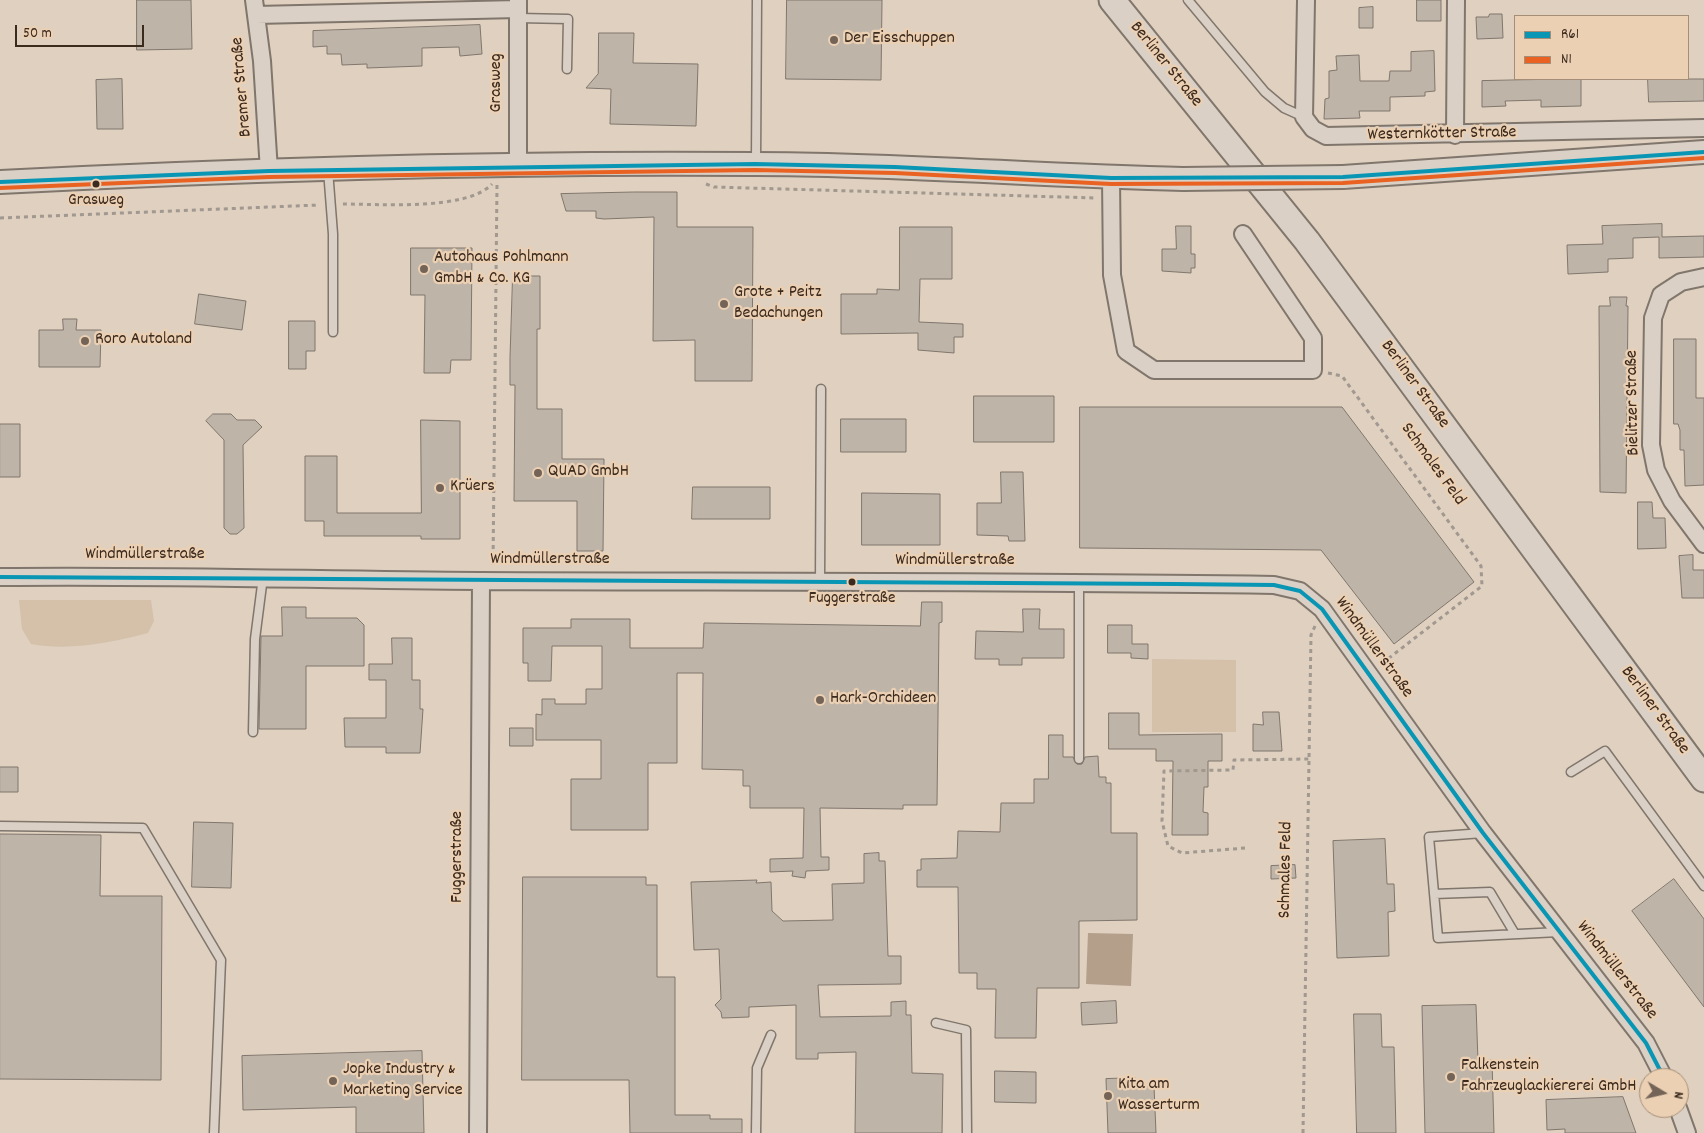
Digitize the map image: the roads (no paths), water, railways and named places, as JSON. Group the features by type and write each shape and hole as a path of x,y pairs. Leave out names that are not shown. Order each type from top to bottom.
{"main road":[{"name":"Berliner Straße","path":"1112,0 1307,241 1704,779"}],"street":[{"path":"1304,117 1306,0"},
{"path":"1455,135 1456,0"},
{"path":"255,7 518,9"},
{"name":"Bremer Straße","path":"255,7 262,61 269,172"},
{"name":"Grasweg","path":"518,9 518,166"},
{"name":"Westernkötter Straße","path":"1304,117 1313,129 1326,136 1455,135 1704,128"},
{"name":"Westernkötter Straße","path":"0,182 328,170 756,164 895,167 1110,188 1183,179 1343,178 1704,152"},
{"path":"1110,188 1112,275 1126,351 1154,370 1313,370 1313,338 1243,234"},
{"name":"Bielitzer Straße","path":"1704,277 1681,282 1661,295 1653,318 1651,445 1656,470 1672,501 1704,544"},
{"name":"Windmüllerstraße","path":"0,577 263,577 487,581 1079,582 1274,585 1300,591 1322,609 1483,833 1646,1043 1659,1068"},
{"name":"Fuggerstraße","path":"478,1133 487,581"},
{"path":"1682,1118 1687,1133"}],"lane":[{"path":"756,164 757,0"},
{"path":"1188,0 1265,92 1284,108 1304,117"},
{"path":"518,9 568,19 567,69"},
{"path":"328,170 331,205 333,332"},
{"path":"820,582 821,389"},
{"path":"253,732 255,639 263,577"},
{"path":"1079,582 1079,759"},
{"path":"1571,772 1605,751 1704,886"},
{"path":"0,826 143,828 221,960 214,1133"},
{"path":"1483,833 1429,837 1438,938 1560,932"},
{"path":"1434,894 1490,892 1515,934"},
{"path":"936,1023 966,1030 967,1133"},
{"path":"756,1133 757,1068 770,1035"}],"place":[{"name":"Der Eisschuppen","path":"834,40"},
{"name":"Grasweg","path":"96,184"},
{"name":"Autohaus Pohlmann GmbH & Co. KG","path":"424,269"},
{"name":"Grote + Peitz Bedachungen","path":"724,304"},
{"name":"Roro Autoland","path":"85,341"},
{"name":"QUAD GmbH","path":"538,473"},
{"name":"Krüers","path":"440,488"},
{"name":"Fuggerstraße","path":"852,582"},
{"name":"Hark-Orchideen","path":"820,700"},
{"name":"Falkenstein Fahrzeuglackiererei GmbH","path":"1451,1077"},
{"name":"Jopke Industry & Marketing Service","path":"333,1081"},
{"name":"Kita am Wasserturm","path":"1108,1096"}]}
